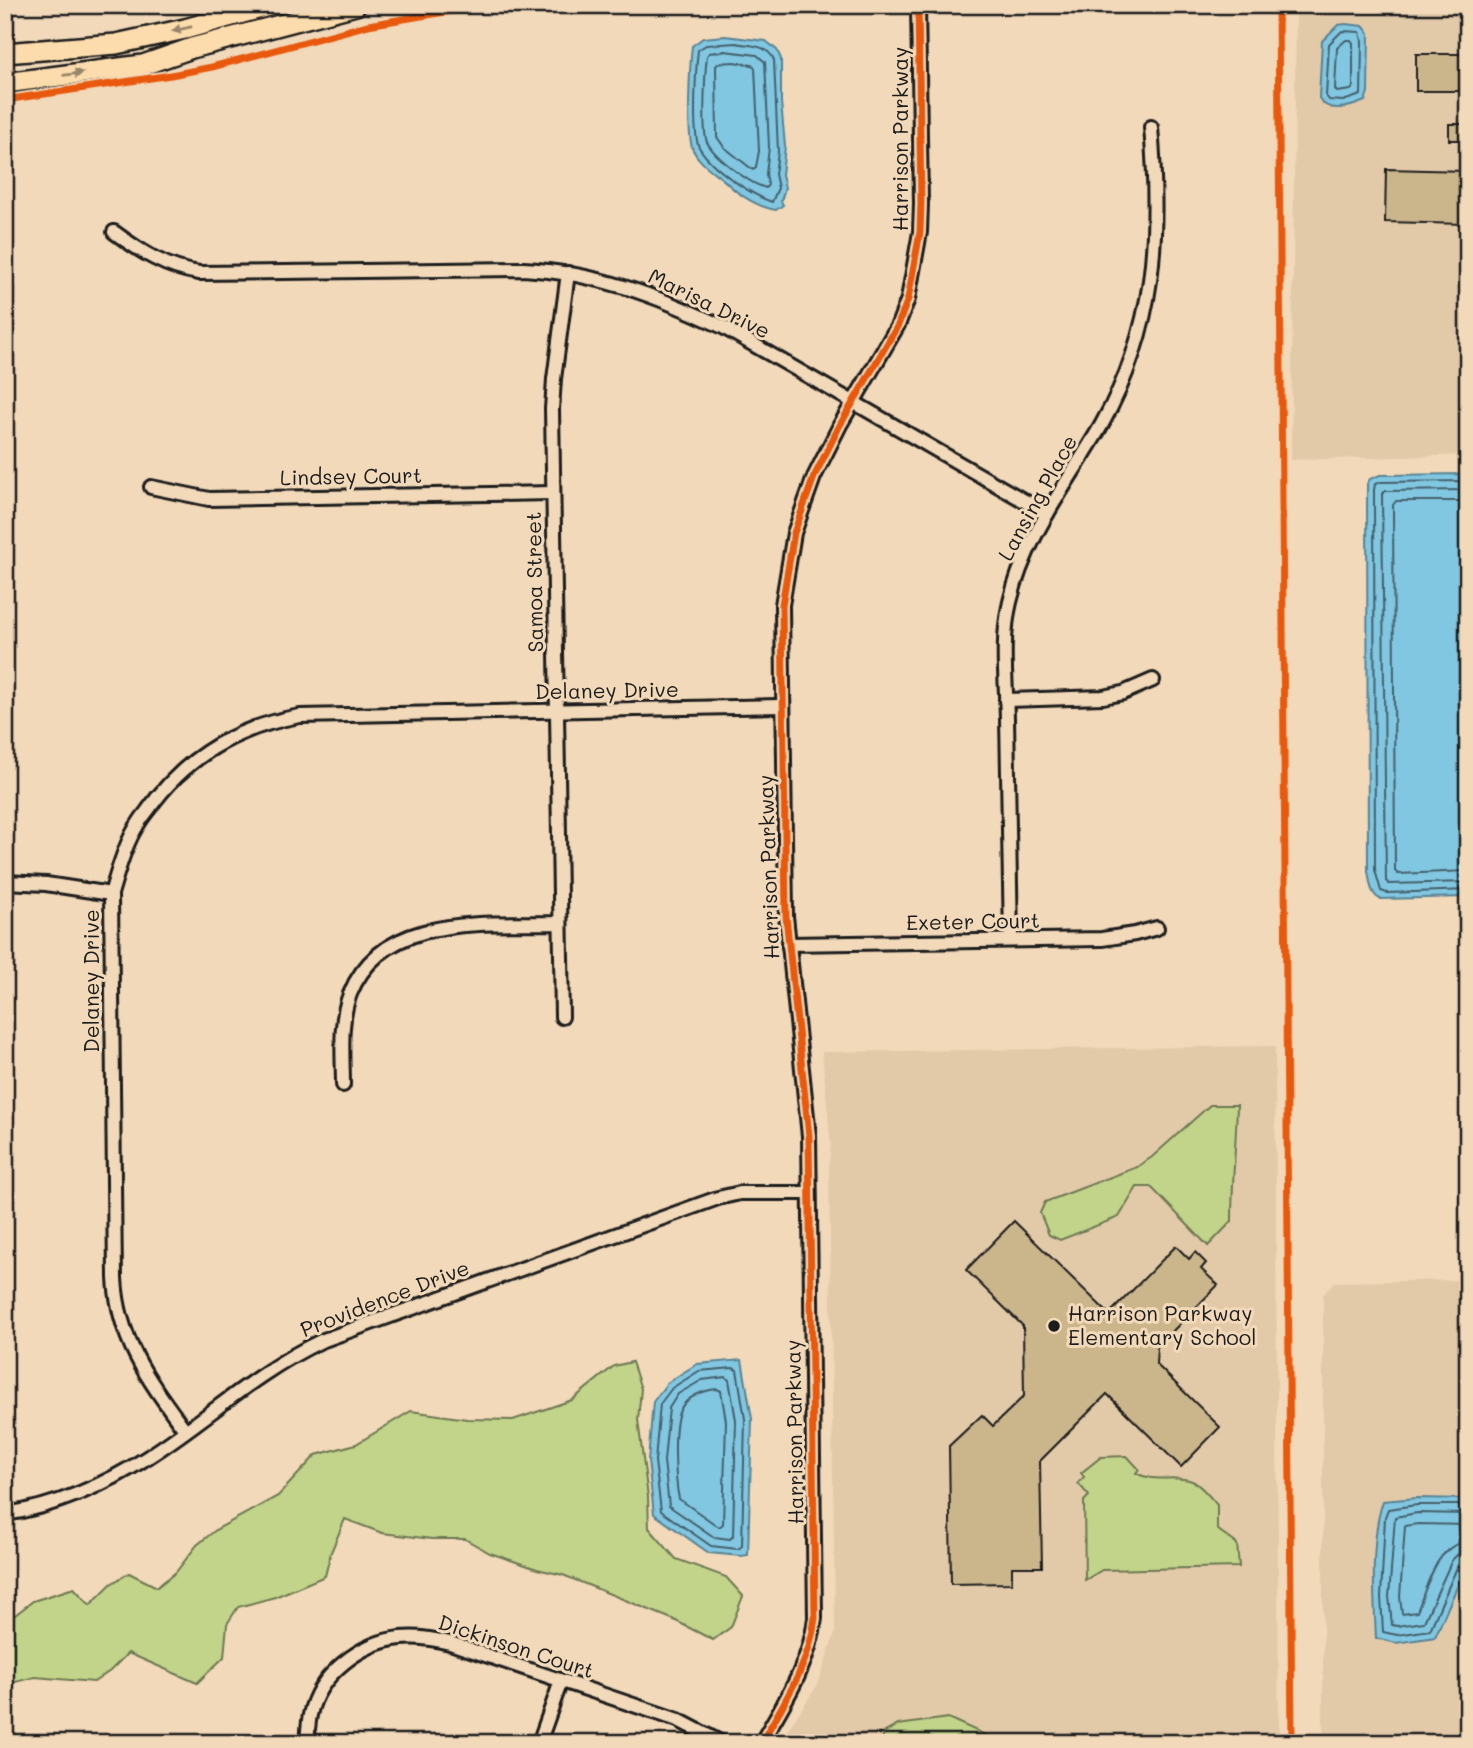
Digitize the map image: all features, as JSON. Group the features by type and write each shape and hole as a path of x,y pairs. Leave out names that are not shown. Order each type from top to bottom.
{"main road":[{"path":"5,53 116,44 185,29 272,5"},
{"path":"5,83 143,65 192,48 356,5"}],"street":[{"name":"Harrison Parkway","path":"761,1743 804,1664 815,1618 809,1136 788,944 782,605 794,533 821,460 898,325 908,299 915,264 921,203 918,5"},
{"name":"Lansing Place","path":"1011,940 1006,700 1009,604 1026,555 1047,514 1112,405 1129,366 1153,271 1156,218 1151,127"},
{"name":"Marisa Drive","path":"114,233 170,267 199,273 503,269 568,273 622,285 673,303 723,327 1047,514"},
{"name":"Samoa Street","path":"562,1017 552,493 554,379 568,273"},
{"name":"Lindsey Court","path":"151,487 209,499 552,493"},
{"path":"1006,700 1103,697 1123,693 1153,680"},
{"name":"Delaney Drive","path":"185,1430 135,1356 123,1328 116,1295 111,894 128,842 162,791 204,752 242,732 281,719 319,714 782,706"},
{"path":"5,882 46,884 111,894"},
{"path":"343,1085 344,1022 350,995 360,975 385,950 411,934 438,928 561,923"},
{"name":"Exeter Court","path":"788,944 1117,938 1157,928"},
{"name":"Providence Drive","path":"5,1514 48,1503 100,1484 148,1457 283,1360 340,1334 718,1198 740,1193 809,1192"},
{"name":"Dickinson Court","path":"307,1743 310,1714 315,1699 333,1674 362,1651 398,1638 431,1638 450,1643 678,1720 722,1743"},
{"path":"539,1743 561,1681"}],"shaded area":[{"path":"1296,5 1468,5 1468,455 1291,460"},
{"name":"Harrison Parkway Elementary School","path":"1275,1046 1279,1743 779,1743 818,1684 835,1633 829,1162 831,1146 822,1052"},
{"path":"1468,1280 1468,1743 1323,1743 1323,1295 1334,1282"}],"green space":[{"path":"1210,1105 1237,1105 1232,1221 1208,1246 1151,1187 1137,1187 1119,1217 1060,1240 1049,1235 1040,1213 1045,1202 1137,1167"},
{"path":"632,1362 641,1389 638,1420 648,1497 649,1528 676,1559 726,1577 743,1596 731,1627 713,1640 672,1619 563,1575 490,1553 465,1539 432,1539 382,1533 345,1519 331,1552 325,1576 275,1597 238,1607 227,1624 224,1657 197,1683 128,1653 94,1682 35,1677 7,1684 5,1695 5,1616 15,1615 33,1601 74,1588 90,1605 111,1584 129,1573 157,1587 176,1572 197,1545 217,1529 278,1496 316,1455 356,1444 411,1411 467,1419 513,1420 572,1400 614,1366"},
{"path":"1127,1456 1139,1469 1136,1473 1143,1476 1185,1479 1202,1488 1217,1505 1217,1529 1237,1544 1239,1567 1102,1570 1085,1580 1084,1501 1089,1496 1078,1483 1084,1477 1081,1473 1101,1457"},
{"path":"948,1718 990,1737 997,1743 883,1743 883,1733 898,1725"}],"water":[{"path":"1338,25 1363,26 1369,33 1368,92 1365,101 1334,108 1319,98 1322,41"},
{"path":"725,36 766,41 777,50 781,59 785,146 782,175 785,188 781,201 783,205 776,210 757,204 738,192 704,164 693,150 689,115 692,46 703,38"},
{"path":"1468,474 1468,897 1380,899 1372,891 1368,871 1367,484 1370,479 1380,475"},
{"path":"742,1360 752,1419 748,1555 741,1556 709,1553 654,1514 648,1461 653,1402 667,1383 697,1364"},
{"path":"1417,1498 1468,1499 1468,1562 1435,1637 1396,1643 1376,1638 1376,1532 1383,1501"}],"building":[{"path":"1416,54 1468,54 1468,91 1416,91"},
{"path":"1449,124 1468,124 1468,140 1449,140"},
{"path":"1386,169 1466,171 1465,224 1385,222"},
{"path":"1014,1221 1109,1314 1176,1246 1189,1259 1195,1252 1206,1263 1201,1269 1218,1285 1157,1347 1156,1364 1220,1427 1181,1467 1107,1394 1040,1461 1042,1567 1012,1567 1012,1583 951,1584 949,1446 982,1415 993,1426 1024,1396 1023,1326 966,1270"}],"cycle path":[{"path":"5,100 212,67 368,25 487,5"},
{"path":"761,1743 802,1667 815,1618 809,1136 786,916 782,605 794,533 814,477 840,425 898,325 908,299 920,232 921,203 918,5"},
{"path":"1278,5 1292,1743"}],"place":[{"name":"Harrison Parkway Elementary School","path":"1054,1326"}]}
